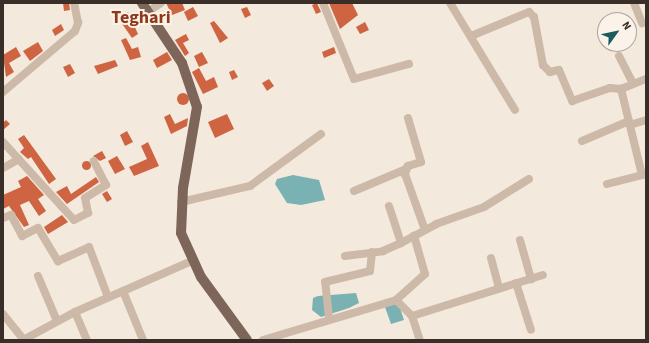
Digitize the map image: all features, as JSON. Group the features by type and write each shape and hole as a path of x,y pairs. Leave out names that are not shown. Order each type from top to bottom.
{"main road":[{"path":"142,3 149,11 182,63 197,107 181,202 181,233 192,261 247,340"}],"street":[{"path":"3,92 75,31 78,23 74,3"},
{"path":"149,11 161,3"},
{"path":"323,3 354,78 409,64"},
{"path":"450,3 516,110"},
{"path":"634,3 642,23"},
{"path":"471,36 529,12 534,18 543,65 550,72 559,70 572,101 610,88 621,89 646,79"},
{"path":"619,56 634,84"},
{"path":"607,184 644,174 621,89"},
{"path":"354,190 422,162 408,118"},
{"path":"582,141 630,123 646,120"},
{"path":"181,202 250,186 321,134"},
{"path":"3,142 74,220 88,213 85,198 106,185 94,161"},
{"path":"3,168 19,159"},
{"path":"406,169 425,230"},
{"path":"345,256 372,252 401,243 425,230 484,207 529,179"},
{"path":"389,206 401,243"},
{"path":"3,218 10,214 22,236 38,228 58,262 89,247 108,298"},
{"path":"263,340 329,318 396,300 424,274 414,236"},
{"path":"520,240 531,279"},
{"path":"329,318 325,282 370,271 372,252"},
{"path":"490,258 499,288"},
{"path":"3,314 23,340 75,312 192,261"},
{"path":"412,316 543,275"},
{"path":"38,276 57,321"},
{"path":"516,283 531,330"},
{"path":"123,291 143,340"},
{"path":"396,300 412,316 420,340"},
{"path":"75,312 87,340"}],"water":[{"path":"293,175 319,180 325,200 301,205 287,203 275,184 277,179"},
{"path":"356,293 359,303 349,308 321,317 312,310 313,298 318,296"},
{"path":"393,303 399,305 404,320 391,324 385,307"}],"building":[{"path":"63,3 69,3 70,10 64,11"},
{"path":"166,3 182,3 185,10 172,15"},
{"path":"317,3 321,12 316,14 312,5"},
{"path":"329,3 352,3 358,15 340,29"},
{"path":"193,7 198,16 188,21 184,12"},
{"path":"247,7 251,15 245,18 241,9"},
{"path":"128,12 138,34 132,38 118,18"},
{"path":"214,21 228,38 220,43 210,23"},
{"path":"365,22 369,30 360,34 356,27"},
{"path":"61,24 64,30 55,36 52,30"},
{"path":"186,34 189,40 183,43 189,53 185,56 175,40"},
{"path":"126,38 132,49 138,47 141,57 130,60 121,40"},
{"path":"38,42 43,51 30,61 23,51"},
{"path":"16,47 21,56 9,63 14,72 6,77 3,55"},
{"path":"334,47 336,53 324,58 322,52"},
{"path":"167,52 172,60 157,68 153,60"},
{"path":"202,52 208,63 199,67 194,56"},
{"path":"115,60 118,66 98,74 94,66"},
{"path":"70,64 75,73 68,77 63,67"},
{"path":"199,68 206,81 214,77 218,87 203,94 192,72"},
{"path":"234,70 238,77 232,80 229,72"},
{"path":"269,79 274,86 267,91 262,83"},
{"path":"185,93 188,94 188,104 181,105 178,104 177,97 178,94"},
{"path":"170,114 175,124 188,118 187,126 171,134 164,117"},
{"path":"227,114 234,129 215,138 208,122"},
{"path":"6,120 10,124 3,130 3,123"},
{"path":"127,131 133,142 125,146 120,135"},
{"path":"24,135 56,179 49,184 31,157 28,159 20,152 24,148 18,139"},
{"path":"148,142 159,166 134,176 129,167 147,159 141,146"},
{"path":"102,151 106,158 100,161 93,156"},
{"path":"117,156 125,169 115,174 108,161"},
{"path":"84,161 88,161 90,165 88,169 84,169 82,167 82,163"},
{"path":"27,176 44,195 38,199 46,211 39,216 29,201 20,205 29,225 24,227 9,206 3,209 3,195 21,187 18,181"},
{"path":"96,177 99,182 67,204 56,192 67,186 71,194"},
{"path":"107,191 112,199 107,202 102,194"},
{"path":"62,215 68,222 48,234 44,227"}],"district":[{"name":"Teghari","path":"141,18"}]}
